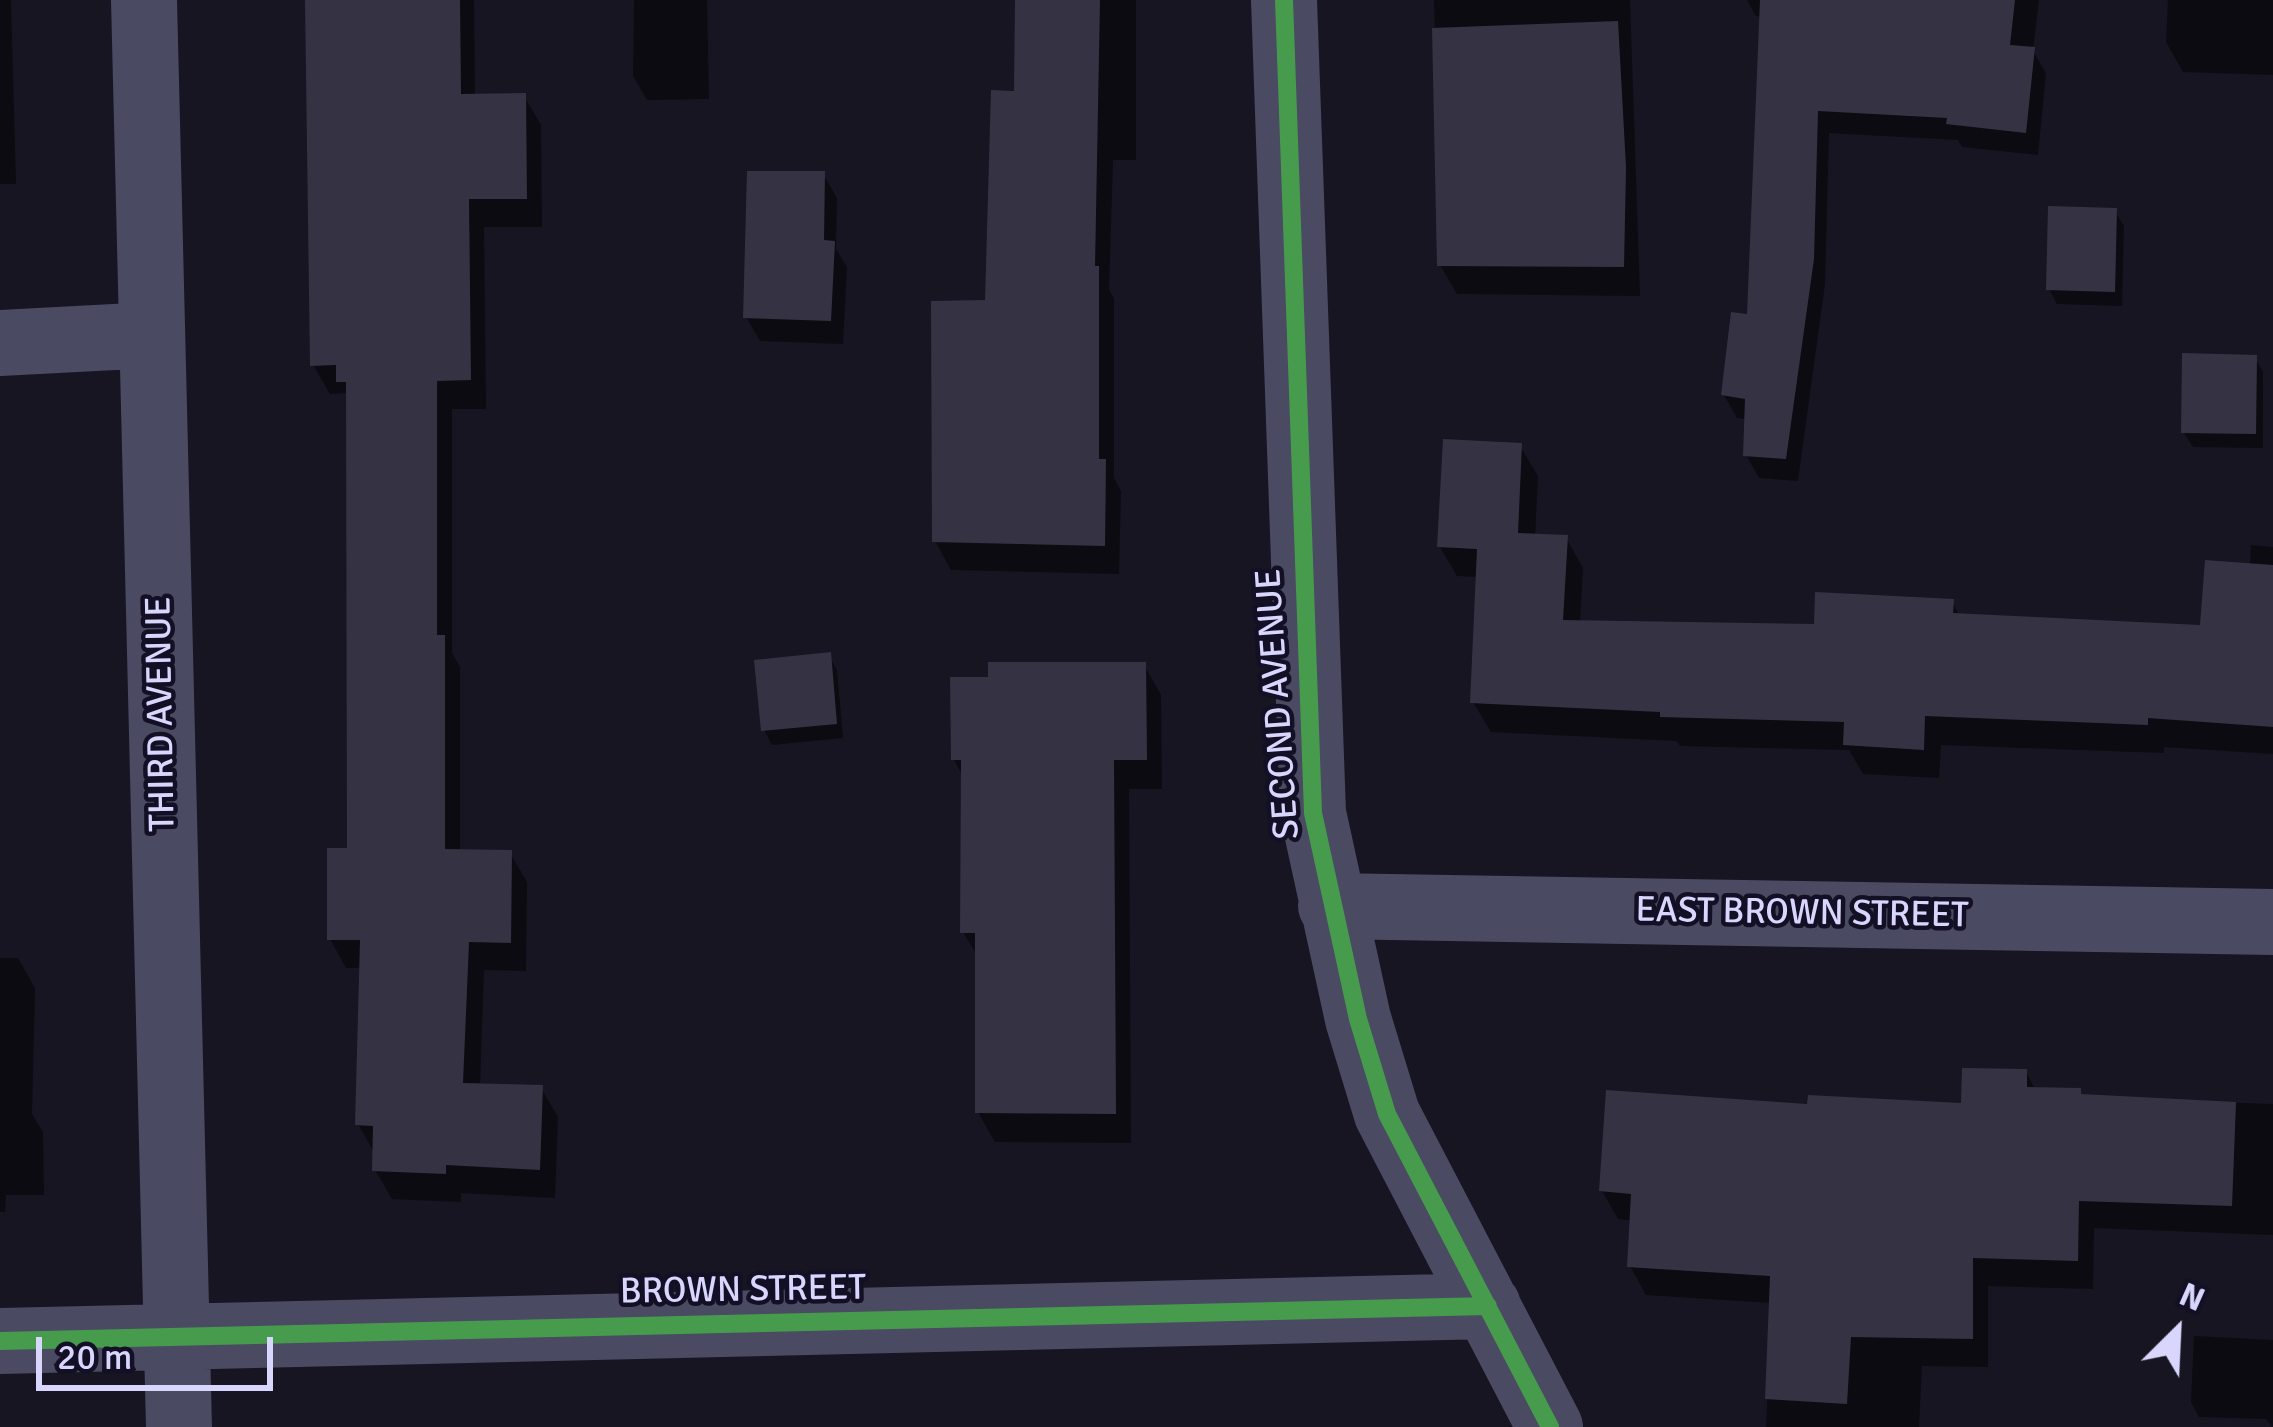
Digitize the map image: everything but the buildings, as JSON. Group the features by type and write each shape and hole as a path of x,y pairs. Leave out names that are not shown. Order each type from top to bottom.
{"street":[{"name":"THIRD AVENUE","path":"145,0 179,1427"},
{"name":"SECOND AVENUE","path":"1284,0 1313,813 1358,1019 1387,1114 1550,1427"},
{"path":"0,343 152,335"},
{"name":"EAST BROWN STREET","path":"1331,906 2273,922"},
{"name":"BROWN STREET","path":"0,1341 1488,1306"}],"cycle path":[{"path":"1284,0 1313,813 1358,1019 1387,1114 1550,1427"},
{"path":"0,1341 1488,1306"}]}
